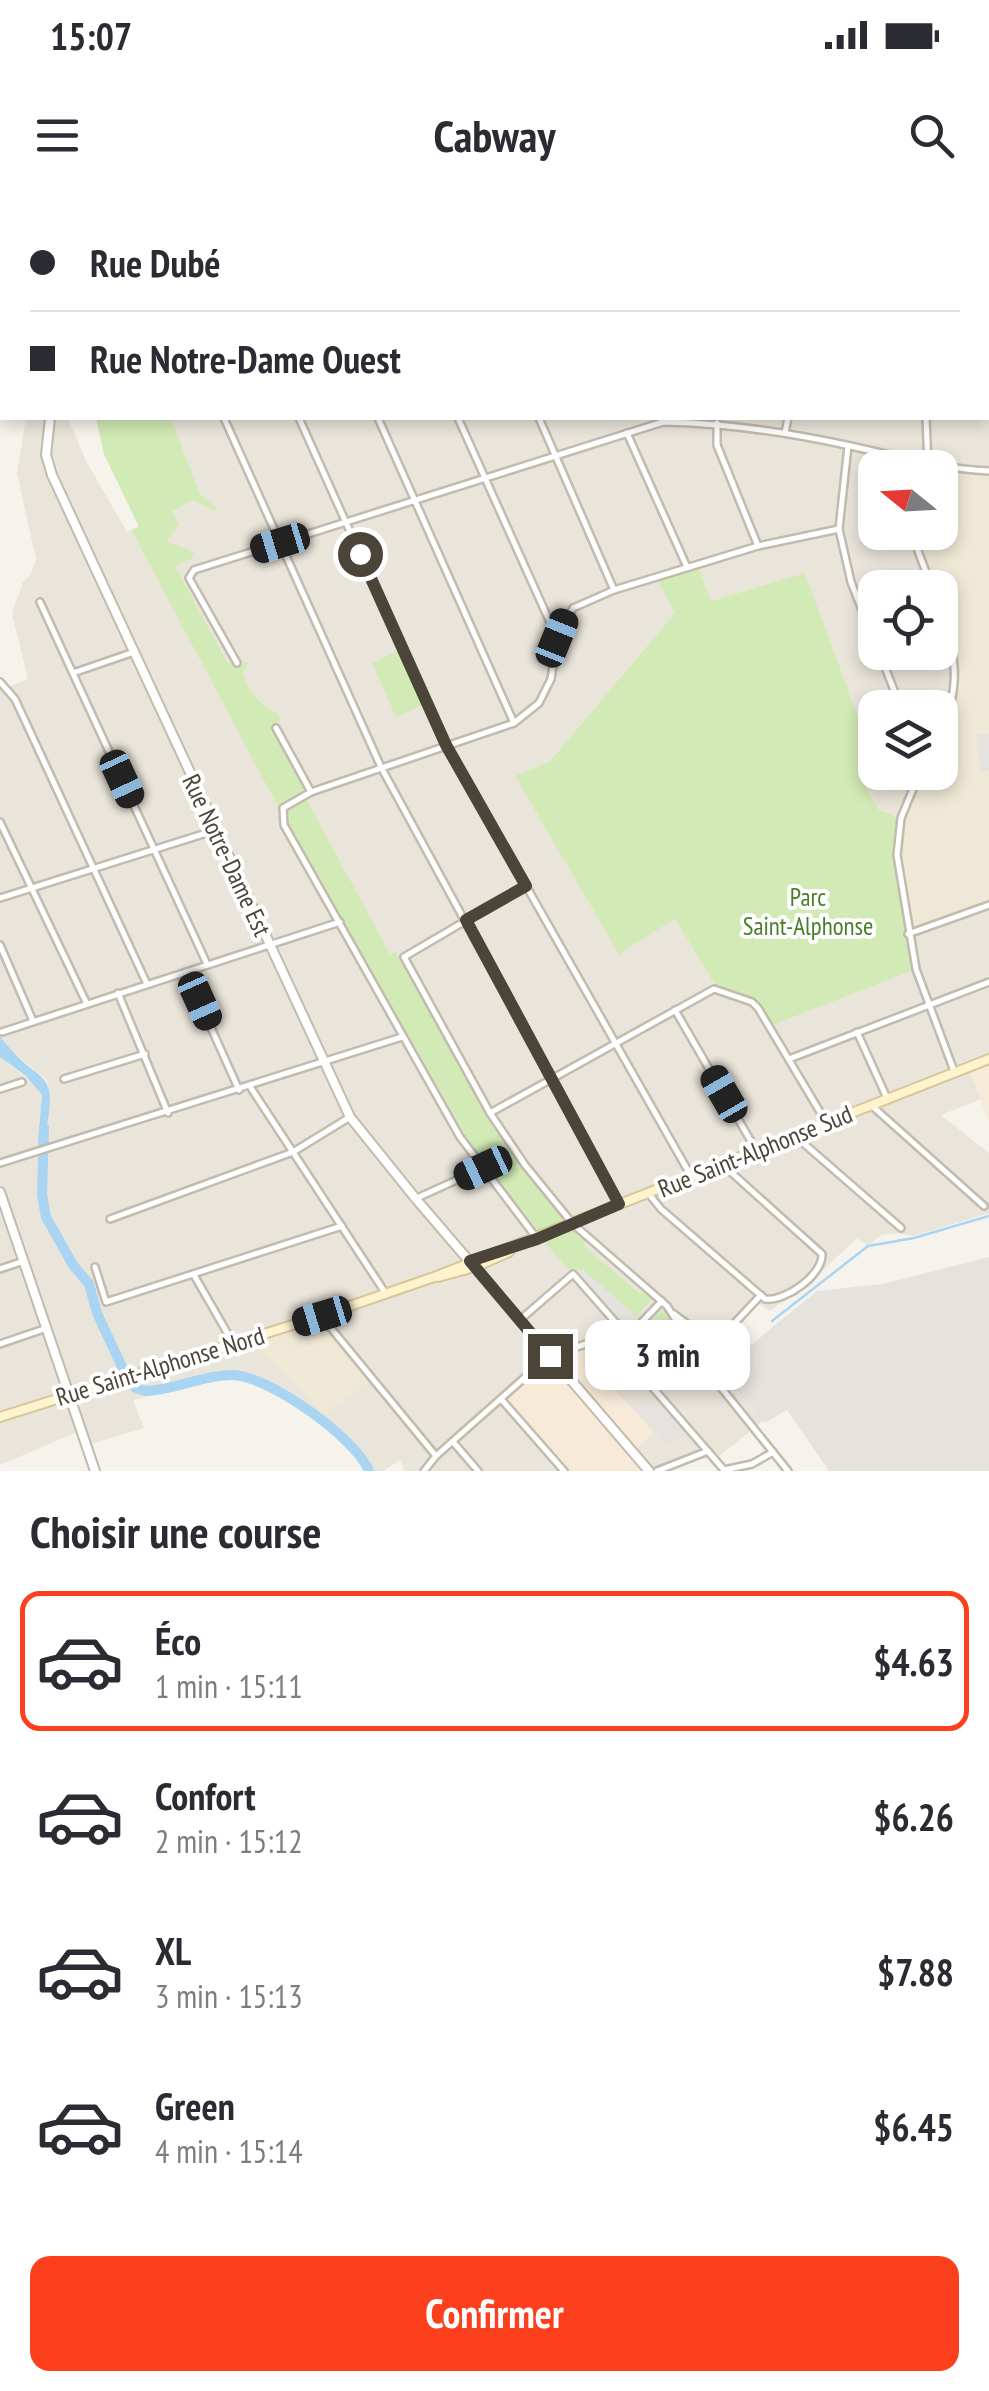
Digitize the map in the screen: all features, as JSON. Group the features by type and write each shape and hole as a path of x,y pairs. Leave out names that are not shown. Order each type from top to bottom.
{"main road":[{"name":"Rue Saint-Alphonse Sud","path":"472,1264 989,1059"},
{"name":"Rue Saint-Alphonse Nord","path":"0,1417 322,1316 472,1264"}],"street":[{"name":"Rue Notre-Dame Est","path":"50,420 48,466 350,1117 649,1471"},
{"path":"225,420 382,767 619,1204"},
{"path":"300,420 446,745 692,1176"},
{"path":"379,420 514,723"},
{"path":"459,420 557,638"},
{"path":"540,420 614,590"},
{"path":"785,433 788,420"},
{"path":"926,420 927,450"},
{"path":"236,663 190,575 194,570 663,422 717,423 864,450"},
{"path":"717,423 717,446 758,546"},
{"path":"627,432 687,568"},
{"path":"848,446 838,529 858,602"},
{"path":"958,468 989,471"},
{"path":"537,1239 483,1168 402,1038 282,818 286,805 310,792 514,723 539,703 551,679 557,638 573,608 614,590 758,546 838,529"},
{"path":"40,602 207,964"},
{"path":"72,673 134,652"},
{"path":"0,682 16,699 147,984"},
{"path":"276,728 310,792"},
{"path":"912,790 897,835 908,934 928,1004 954,1071"},
{"path":"0,822 88,1004"},
{"path":"0,898 216,830"},
{"path":"526,886 404,957 490,1113 524,1165 574,1224 662,1301 700,1360 788,1471"},
{"path":"908,934 989,906"},
{"path":"2,1032 340,922"},
{"path":"0,945 33,1021"},
{"path":"186,972 239,1090"},
{"path":"789,1059 989,982"},
{"path":"490,1113 714,989 752,1002 758,1008 826,1122"},
{"path":"118,993 168,1113"},
{"path":"675,1010 756,1150"},
{"path":"857,1032 886,1098"},
{"path":"0,1162 402,1038"},
{"path":"64,1079 145,1054"},
{"path":"0,1089 22,1082"},
{"path":"250,1087 386,1294"},
{"path":"870,1104 984,1206"},
{"path":"110,1219 293,1152 350,1117"},
{"path":"794,1135 901,1228"},
{"path":"649,1194 661,1209 761,1295 777,1299 809,1278 824,1260 822,1254 723,1164"},
{"path":"416,1199 483,1168"},
{"path":"0,1192 95,1471"},
{"path":"95,1267 106,1302 342,1226"},
{"path":"0,1269 24,1261"},
{"path":"520,1320 573,1274 624,1332"},
{"path":"194,1275 233,1344"},
{"path":"700,1360 761,1295"},
{"path":"424,1470 550,1356 624,1332 640,1324 662,1301"},
{"path":"671,1312 715,1345"},
{"path":"322,1316 436,1456"},
{"path":"0,1344 47,1328"},
{"path":"609,1336 724,1470 752,1464 773,1452"},
{"path":"501,1399 564,1471"},
{"path":"454,1442 478,1471"},
{"path":"656,1471 708,1451"}],"shaded area":[{"path":"26,420 69,420 86,461 127,532 200,494 172,420 989,420 989,478 958,474 958,450 858,450 858,550 923,550 929,570 858,570 858,670 958,670 958,657 961,671 958,697 958,690 858,690 858,770 805,574 711,601 659,581 676,612 549,762 619,953 675,919 718,990 908,934 989,905 989,1055 967,1064 981,1099 941,1115 989,1153 989,1213 914,1236 881,1235 868,1246 857,1238 817,1276 770,1311 758,1303 710,1359 762,1422 718,1457 707,1456 667,1471 405,1471 400,1460 383,1471 369,1471 358,1451 341,1433 268,1386 230,1375 133,1400 144,1428 88,1445 82,1430 0,1465 0,1057 39,1088 42,1095 38,1140 48,1081 0,1036 0,690 28,679 12,613 36,559 17,474"},
{"path":"958,474 989,478 989,905 908,934 897,855 901,818 916,790 958,790 958,570 929,570 923,550 958,550"},
{"path":"989,733 989,771 980,771 977,735"},
{"path":"868,790 916,790 901,818 879,810"},
{"path":"989,1061 989,1120 988,1120 969,1068"},
{"path":"989,1257 989,1471 829,1471 787,1410 762,1422 720,1370 817,1291 882,1284"},
{"path":"582,1269 636,1316 606,1330 593,1316 602,1307 576,1277"},
{"path":"321,1316 373,1380 325,1415 249,1339"},
{"path":"606,1340 611,1386 654,1432 635,1450 652,1471 566,1471 504,1399 554,1356"},
{"path":"660,1398 691,1435 667,1444 635,1409"}],"green space":[{"path":"96,420 172,420 200,494 218,509 193,500 172,511 179,525 166,541 194,552 191,559 175,566 227,662 249,662 243,673 249,687 261,703 279,714 280,720 272,728 390,954 395,952 519,1165 566,1221 539,1232 469,1141 285,820 132,531 139,527 104,454"},
{"name":"Parc Saint-Alphonse","path":"699,569 711,601 805,573 858,717 858,790 868,790 879,810 901,818 897,855 916,969 770,1026 752,1002 718,990 675,919 619,954 515,776 549,762 675,613 658,581"},
{"path":"402,649 427,703 396,717 372,663"},
{"path":"574,1229 586,1240 584,1246 640,1294 644,1291 652,1299 636,1316 582,1269 571,1272 544,1242"},
{"path":"662,1310 668,1311 712,1382 704,1389 644,1326"}],"water":[{"path":"0,1036 48,1087 49,1116 44,1142 38,1141 42,1095 26,1076 0,1057"}],"waterway":[{"path":"44,1128 42,1195 46,1217 73,1265 89,1284 97,1313 128,1380 146,1391 220,1376 247,1377 309,1410 347,1442 369,1471"},
{"path":"772,1321 868,1246 914,1238 989,1216"}],"route":[{"path":"360,554 446,745 526,886 466,920 619,1204 537,1239 470,1261 550,1356"}]}
